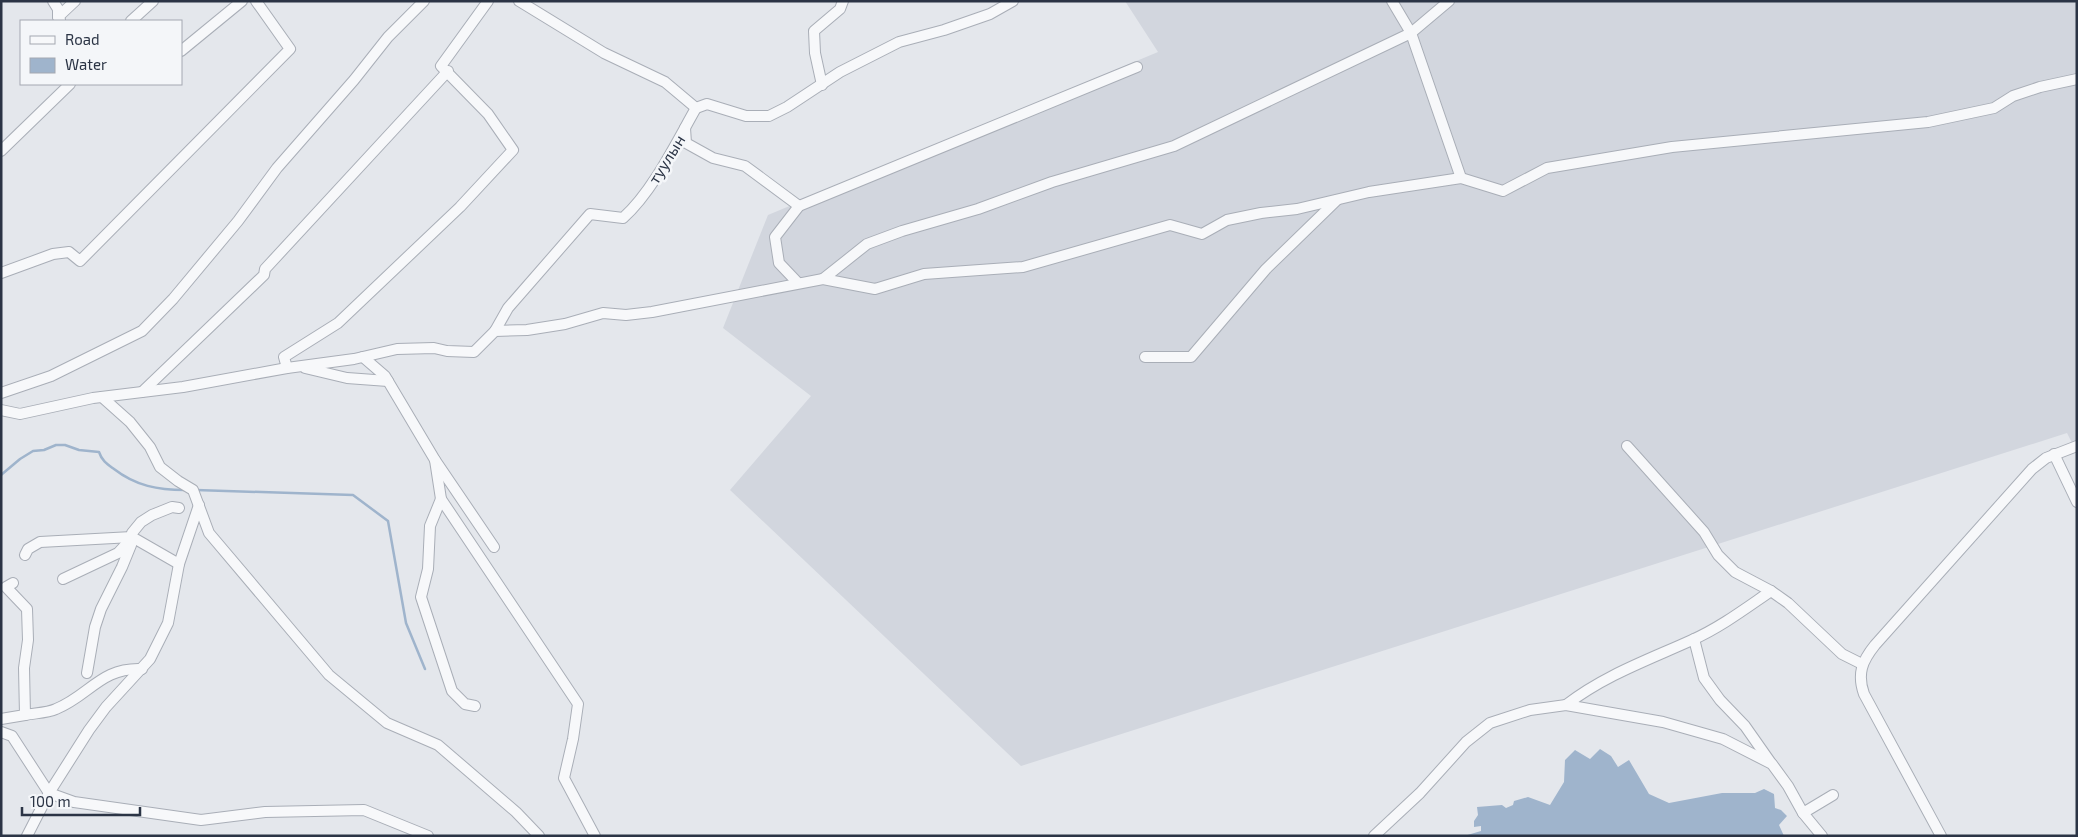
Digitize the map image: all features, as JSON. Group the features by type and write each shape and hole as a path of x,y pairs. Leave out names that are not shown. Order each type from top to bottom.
{"street":[{"path":"52,1 58,9 59,19"},
{"path":"59,19 75,1"},
{"path":"132,20 152,1"},
{"path":"182,50 242,1"},
{"path":"1,273 53,254 69,252 80,261 290,50 256,1"},
{"path":"1,392 51,376 142,331 173,299 240,220 277,168 354,80 388,37 424,1"},
{"path":"388,381 347,378 292,367 284,357 338,323 460,207 513,150 488,114 448,71 441,66 488,1"},
{"path":"519,1 604,53 665,82 696,108 707,104 746,116 769,116 787,107 840,72 899,42 981,18 1013,1"},
{"path":"822,84 815,53 814,31 840,9 843,1"},
{"path":"1392,1 1411,33 1461,178"},
{"path":"823,279 867,244 902,231 978,209 1052,182 1174,146 1411,33 1449,1"},
{"path":"798,283 779,263 775,237 799,206 1137,68"},
{"path":"142,392 264,275 265,269 448,71"},
{"path":"1,410 20,414 102,397 192,385 292,367 363,357 406,348 434,348 447,351 474,352 495,331 527,330 565,324 603,313 626,315 652,312 823,279 875,289 924,274 1023,267 1170,225 1202,234 1228,220 1261,213 1297,209 1369,192 1461,178 1503,191 1547,168 1672,147 1928,122 1994,108 2014,96 2040,87 2077,79"},
{"path":"1,151 69,85"},
{"name":"туулын","path":"495,331 508,308 590,214 623,218 634,208 672,152 696,108"},
{"path":"685,128 686,143 713,158 745,166 799,206"},
{"path":"1145,357 1191,357 1266,269 1337,200"},
{"path":"363,357 385,376 435,460 494,547"},
{"path":"102,397 130,422 150,447 160,467 193,490 209,533 329,675 387,723 438,746 516,812 538,836"},
{"path":"1627,446 1704,532 1718,555 1735,572 1772,591 1788,603 1842,654 1862,664"},
{"path":"1941,836 1864,694 1860,678 1862,664 1875,644 2026,475 2041,461 2077,446"},
{"path":"2054,454 2077,502"},
{"path":"435,460 441,499 578,704 573,739 564,778 595,836"},
{"path":"441,499 430,526 428,569 421,597 452,691 466,704 475,706"},
{"path":"27,836 49,793 89,730 106,707 150,659 168,623 179,564 199,505"},
{"path":"86,673 95,627 101,609 131,545 132,533 141,522 172,507 179,508"},
{"path":"25,555 28,548 40,542 132,537 179,564"},
{"path":"63,579 118,553 132,537"},
{"path":"13,583 6,587 27,609 28,640 24,668 25,715"},
{"path":"1566,705 1601,681 1694,639 1725,622 1772,591"},
{"path":"1694,639 1704,678 1720,700 1745,726 1788,786 1803,813 1822,836"},
{"path":"1,719 56,709 81,695 106,676 122,670 142,669"},
{"path":"1374,836 1420,793 1466,742 1490,723 1530,710 1566,705 1663,722 1724,739 1772,764"},
{"path":"1,732 12,736 49,793 82,804 201,820 265,812 364,810 428,836"},
{"path":"1803,813 1833,795"}],"shaded area":[{"path":"1125,1 2077,1 2077,453 2067,433 1021,766 730,490 811,396 723,328 768,215 1158,52"}],"water":[{"path":"1600,749 1611,756 1618,767 1629,760 1649,794 1669,803 1722,793 1755,793 1764,789 1774,794 1775,808 1781,810 1787,816 1779,825 1784,836 1464,836 1481,831 1481,826 1474,827 1474,821 1478,815 1477,807 1502,805 1506,808 1513,805 1514,801 1528,797 1550,805 1564,782 1565,760 1575,750 1590,759"}],"waterway":[{"path":"1,475 33,451 44,450 56,445 65,445 79,450 99,452 109,466 139,483 156,488 185,490"},
{"path":"196,490 353,495 388,521 406,623 425,669"}]}
